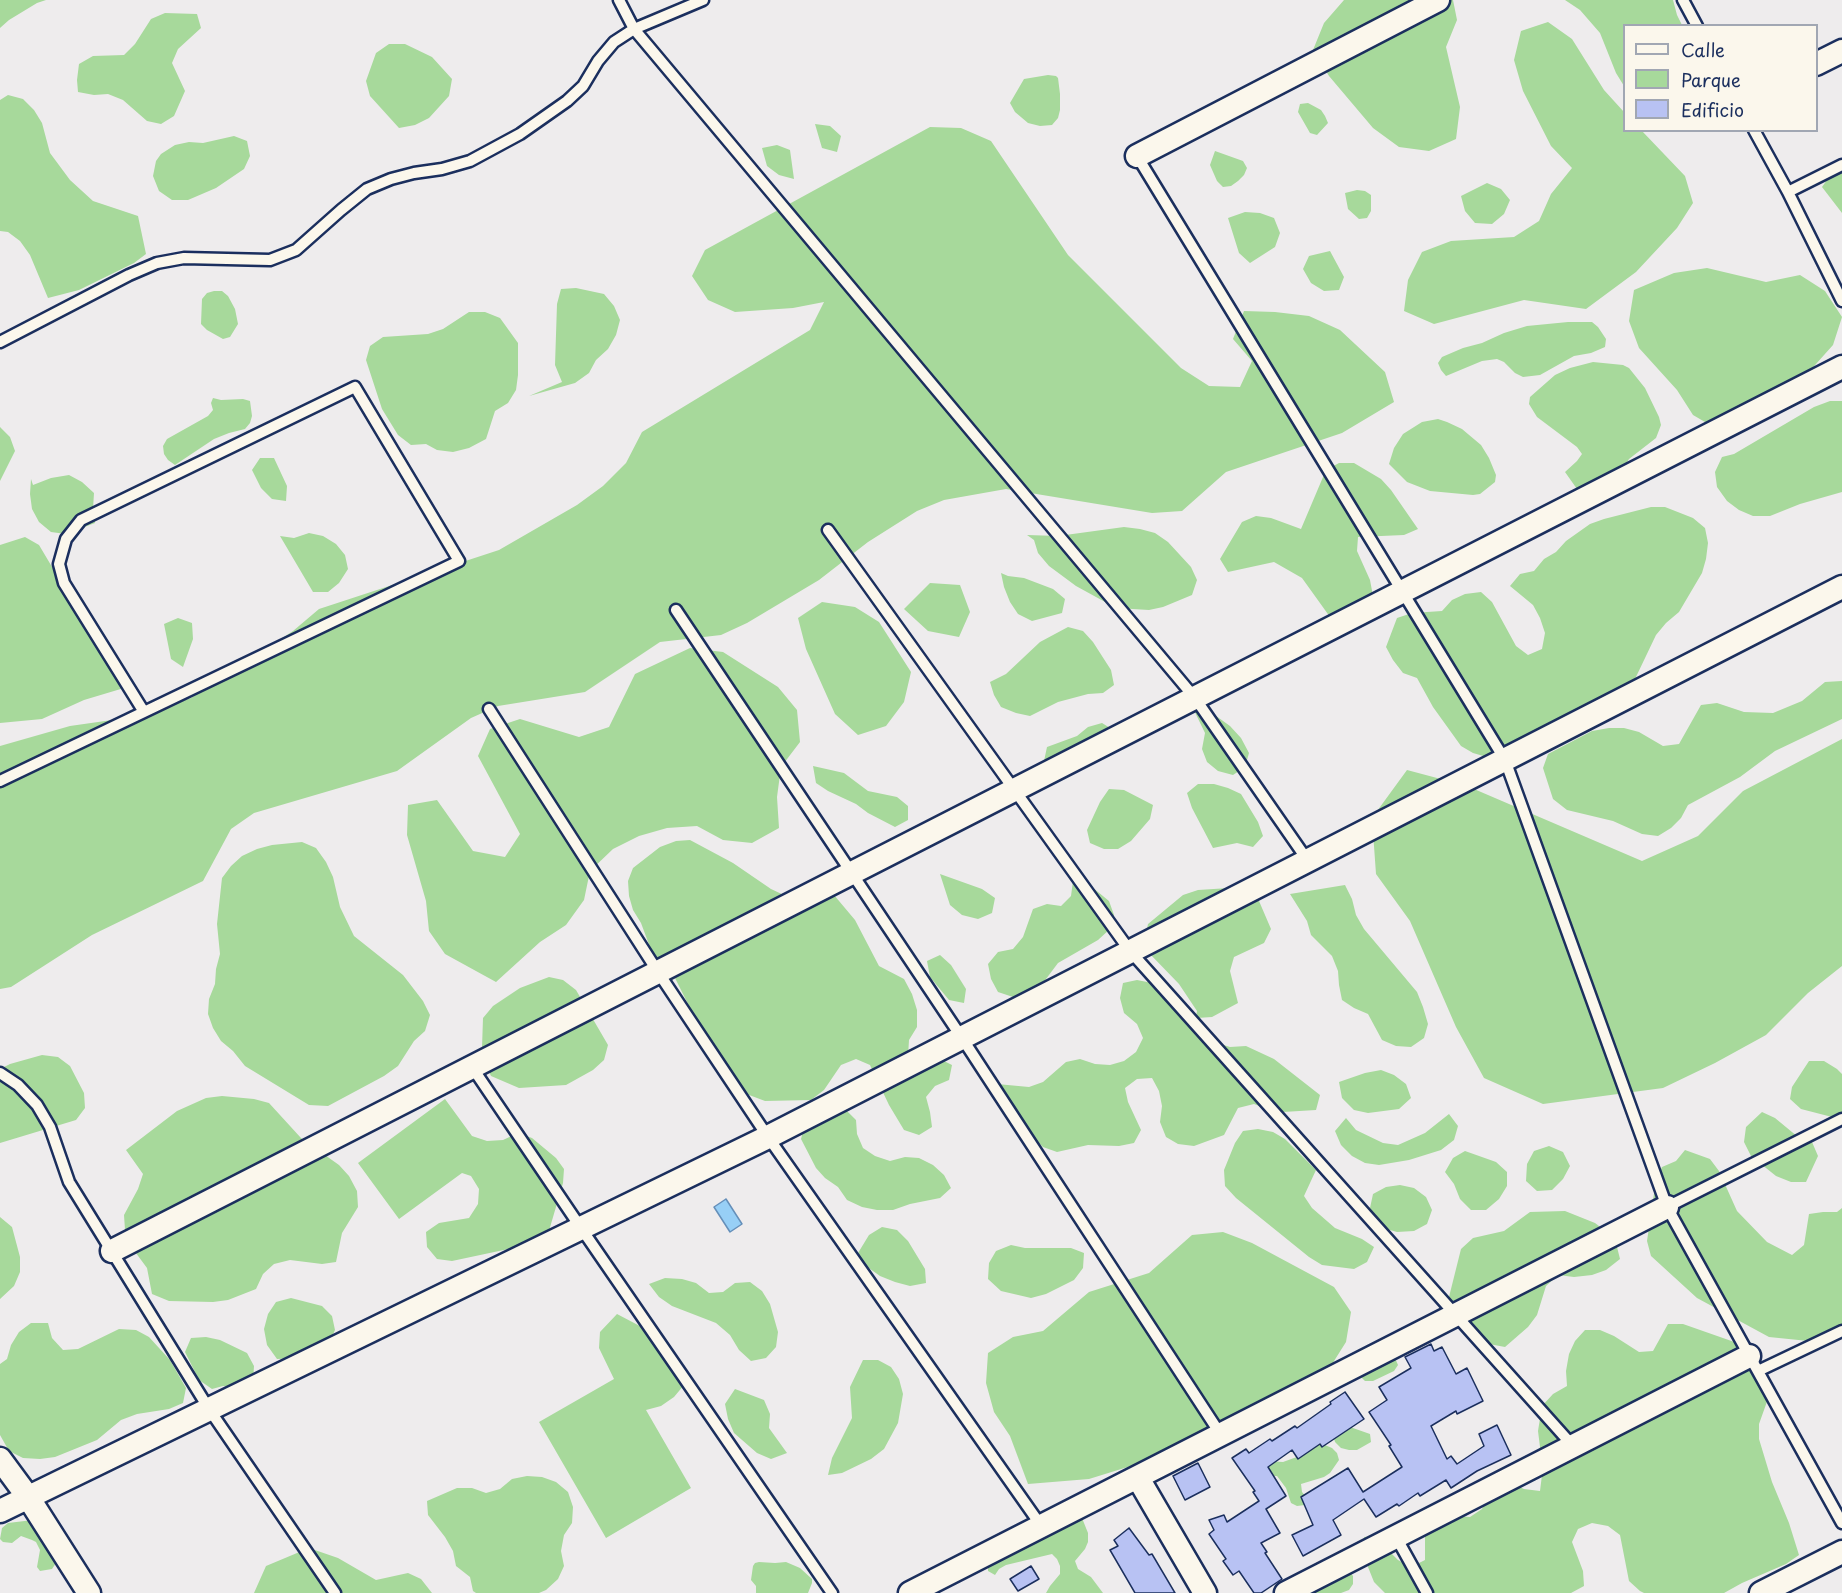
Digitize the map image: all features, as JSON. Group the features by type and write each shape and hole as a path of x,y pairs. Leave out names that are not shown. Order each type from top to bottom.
{"street":[{"path":"1137,156 1438,0"},
{"path":"1818,63 1842,51"},
{"path":"112,1251 1842,368"},
{"path":"0,1511 768,1137 1842,587"},
{"path":"910,1593 1667,1207"},
{"path":"1286,1593 1573,1446 1754,1364"},
{"path":"0,1459 28,1497 89,1593"},
{"path":"1138,1478 1205,1593"},
{"path":"1761,1593 1842,1552"}],"lane":[{"path":"619,0 634,29 1195,698 1308,861"},
{"path":"0,342 129,275 158,263 184,258 270,260 296,250 367,189 391,179 471,161 520,134 567,101 583,86 598,61 614,42 634,29 703,0"},
{"path":"1683,0 1696,24"},
{"path":"1755,132 1788,192 1842,301"},
{"path":"1137,156 1504,760 1667,1207 1842,1523"},
{"path":"1788,192 1842,165"},
{"path":"0,781 144,712 459,561 355,387 81,520 66,539 59,564 64,583 144,712"},
{"path":"828,530 1130,951 1573,1446"},
{"path":"676,610 962,1038 1221,1435"},
{"path":"489,709 658,972 768,1137 1042,1527"},
{"path":"472,1067 580,1228 832,1593"},
{"path":"0,1073 18,1085 37,1105 50,1127 69,1182 209,1409 335,1593"},
{"path":"1667,1207 1842,1119"},
{"path":"1754,1364 1842,1331"},
{"path":"1396,1537 1427,1593"}],"green space":[{"path":"0,0 46,0 9,20 0,28"},
{"path":"1344,0 1453,0 1457,20 1446,47 1460,107 1456,139 1429,151 1399,147 1373,128 1329,76 1313,50 1324,23"},
{"path":"1565,0 1673,0 1682,24 1623,24 1623,84 1600,33 1580,10"},
{"path":"165,13 197,14 201,28 178,49 172,63 185,91 174,116 161,124 147,121 123,100 108,94 94,95 78,92 79,64 93,56 124,55 135,44 151,19"},
{"path":"1548,22 1572,39 1604,90 1623,111 1623,132 1643,132 1685,176 1693,203 1677,228 1636,272 1586,309 1524,300 1434,324 1404,311 1408,280 1422,252 1451,241 1514,237 1539,221 1551,194 1572,168 1551,146 1523,91 1514,60 1521,31"},
{"path":"389,44 405,44 432,57 452,79 449,96 429,118 415,125 399,128 370,96 366,81 376,53"},
{"path":"1048,75 1058,78 1060,110 1058,118 1052,125 1040,126 1028,123 1015,112 1010,103 1024,79"},
{"path":"8,95 23,99 34,110 42,123 50,153 70,180 93,201 138,216 146,254 134,263 79,290 48,298 30,255 20,241 8,232 0,231 0,100"},
{"path":"1308,103 1321,110 1328,123 1317,135 1310,133 1298,112 1300,104"},
{"path":"815,124 830,126 841,136 837,152 822,148"},
{"path":"930,127 961,128 991,141 1068,255 1181,368 1209,386 1240,387 1252,361 1233,339 1244,311 1275,312 1309,316 1340,330 1385,372 1394,402 1342,433 1226,472 1182,511 1152,513 1006,489 944,500 917,511 868,542 819,580 747,623 721,635 660,642 585,692 498,706 471,718 397,771 254,813 231,829 203,881 92,935 11,987 0,989 0,746 70,726 133,717 191,698 293,631 319,609 499,550 577,505 603,486 626,463 642,432 810,330 824,302 793,308 735,312 708,300 692,276 705,250"},
{"path":"234,136 247,141 250,156 244,169 216,188 188,200 172,200 159,191 153,176 156,161 161,154 175,145 189,142 203,143"},
{"path":"777,145 790,150 794,179 779,175 767,166 762,148"},
{"path":"1215,151 1243,161 1247,168 1244,175 1231,186 1223,187 1217,181 1210,165"},
{"path":"1842,161 1842,213 1822,187"},
{"path":"1487,183 1501,189 1510,200 1504,214 1492,224 1475,223 1465,211 1461,196"},
{"path":"1357,190 1371,195 1371,211 1367,218 1359,219 1348,209 1345,193"},
{"path":"1245,212 1260,213 1274,218 1280,233 1275,247 1250,263 1239,253 1228,218"},
{"path":"1330,251 1344,277 1339,290 1324,291 1311,283 1303,269 1309,256"},
{"path":"1707,268 1766,282 1800,275 1825,291 1842,317 1833,345 1773,412 1717,429 1693,415 1677,390 1639,348 1629,321 1634,290 1674,273"},
{"path":"576,288 604,294 614,306 620,320 616,335 608,349 596,360 589,373 575,383 529,396 562,382 555,365 557,304 561,289"},
{"path":"222,291 228,296 235,309 238,324 230,337 223,339 201,324 202,299 207,293"},
{"path":"469,312 485,312 500,318 518,343 516,390 508,403 495,411 486,439 469,448 453,452 437,450 426,444 411,445 398,435 382,409 366,360 370,346 383,337 428,334 443,329"},
{"path":"1592,322 1606,339 1605,347 1591,353 1574,356 1540,375 1523,377 1497,359 1482,361 1446,376 1438,363 1442,357 1504,333 1527,326"},
{"path":"1593,362 1623,365 1629,368 1645,388 1661,425 1656,438 1629,459 1624,467 1583,493 1577,489 1565,472 1582,454 1577,447 1537,417 1529,404 1530,397 1555,375"},
{"path":"213,398 250,401 252,416 250,423 245,429 214,439 175,465 164,454 163,446 167,439 208,416 213,410 211,403"},
{"path":"1830,401 1842,401 1842,492 1800,504 1770,516 1753,516 1727,501 1717,487 1715,472 1722,457 1734,454 1814,407"},
{"path":"1438,419 1462,429 1481,445 1489,458 1496,475 1495,482 1480,494 1430,491 1407,482 1389,464 1394,448 1403,434 1422,422"},
{"path":"0,427 10,437 15,451 0,481"},
{"path":"260,458 274,458 287,486 286,501 272,499 261,488 252,470"},
{"path":"1339,463 1354,463 1381,479 1418,529 1404,535 1358,537 1357,551 1370,580 1373,596 1330,617 1302,578 1274,562 1228,572 1220,559 1242,522 1256,516 1271,518 1301,529 1326,470"},
{"path":"69,475 82,482 94,493 95,523 66,534 51,532 39,522 32,509 31,479 33,485 51,478"},
{"path":"1651,507 1665,507 1693,518 1705,528 1708,543 1706,559 1702,573 1679,612 1656,635 1635,679 1626,692 1504,762 1473,753 1461,746 1433,707 1417,678 1403,673 1386,647 1397,618 1412,613 1442,611 1452,600 1465,594 1481,592 1492,602 1516,646 1528,655 1542,649 1545,633 1540,618 1533,605 1510,586 1520,574 1534,571 1544,559 1590,524"},
{"path":"1124,527 1155,533 1168,542 1191,567 1197,580 1192,595 1149,610 1116,608 1076,586 1049,566 1038,553 1034,540 1027,535 1058,536"},
{"path":"309,533 323,536 336,544 345,555 348,569 339,583 328,592 313,592 280,536 294,538"},
{"path":"25,537 39,545 124,688 84,700 42,719 0,723 0,545"},
{"path":"1001,573 1024,578 1053,589 1065,599 1062,613 1032,621 1018,614 1010,602"},
{"path":"930,583 960,585 970,612 959,637 928,631 904,609"},
{"path":"822,602 855,607 879,622 911,672 904,702 886,726 858,735 835,714 806,649 798,618"},
{"path":"178,618 192,623 193,639 183,667 171,659 164,624"},
{"path":"1068,627 1083,631 1093,642 1111,670 1114,685 1103,693 1088,694 1058,702 1030,716 1001,707 990,682 1006,674 1040,642"},
{"path":"690,648 723,652 778,687 797,710 800,742 781,767 777,797 779,828 752,843 723,840 697,826 667,828 639,836 613,849 590,871 584,900 566,925 540,942 496,982 445,954 429,931 426,901 407,835 408,805 437,800 473,851 505,857 520,834 478,756 490,729 520,719 579,737 609,727 635,674"},
{"path":"1842,681 1842,719 1775,751 1740,777 1688,805 1681,818 1658,836 1642,834 1613,821 1567,810 1553,799 1543,768 1548,754 1592,731 1624,728 1639,732 1663,746 1679,744 1701,705 1717,703 1744,712 1773,713 1802,701 1825,682"},
{"path":"1190,702 1205,708 1230,726 1241,738 1249,753 1245,767 1233,775 1218,771 1207,762 1202,749 1205,733"},
{"path":"1102,723 1115,731 1058,767 1044,761 1047,747 1077,736 1088,727"},
{"path":"1842,739 1842,966 1808,993 1766,1035 1663,1088 1543,1104 1484,1078 1456,1027 1410,921 1376,874 1372,818 1407,770 1467,786 1642,861 1698,836 1743,791"},
{"path":"813,766 844,773 868,791 897,797 908,806 908,820 895,827 856,804 828,791 816,783"},
{"path":"1198,784 1214,784 1241,794 1258,822 1263,836 1253,847 1237,843 1213,848 1192,808 1187,793"},
{"path":"1109,789 1124,790 1153,805 1150,819 1131,841 1118,849 1104,849 1090,843 1087,830"},
{"path":"690,840 786,896 818,893 834,895 855,920 879,966 904,979 912,994 917,1010 917,1027 909,1040 908,1056 938,1058 952,1065 949,1080 935,1086 926,1097 932,1127 919,1135 904,1130 870,1065 856,1059 841,1065 824,1090 811,1100 765,1101 736,1090 711,1050 675,978 657,966 629,896 628,881 633,868 660,847 676,841"},
{"path":"302,842 316,848 326,862 333,877 340,907 354,936 403,975 423,1001 430,1015 425,1031 414,1041 398,1066 328,1106 309,1105 245,1066 221,1041 208,1014 209,999 215,984 220,954 217,924 222,878 242,856 257,849"},
{"path":"940,874 982,889 995,898 992,913 978,919 962,915 950,905"},
{"path":"1073,881 1087,883 1109,901 1114,915 1110,929 1098,940 1058,963 1040,987 1028,995 1013,997 998,992 991,979 988,964 998,952 1013,949 1023,937 1033,909 1047,904 1061,906 1071,896"},
{"path":"1345,885 1364,929 1417,992 1428,1024 1424,1038 1411,1047 1396,1046 1382,1040 1368,1014 1342,1000 1338,971 1332,956 1311,935 1307,921 1290,894"},
{"path":"1229,888 1246,893 1259,901 1271,929 1264,943 1234,957 1230,971 1238,1003 1212,1017 1197,1018 1214,1042 1230,1047 1246,1046 1274,1059 1320,1095 1316,1110 1283,1112 1254,1104 1238,1108 1224,1135 1194,1146 1178,1144 1166,1137 1160,1122 1162,1106 1159,1091 1152,1078 1137,1079 1125,1088 1128,1102 1141,1130 1134,1143 1119,1146 1088,1145 1057,1152 1043,1147 998,1104 997,1084 1029,1087 1043,1082 1066,1062 1080,1059 1095,1064 1110,1065 1124,1061 1136,1052 1143,1038 1137,1024 1124,1013 1120,998 1123,983 1137,980 1167,986 1196,1017 1197,1011 1179,984 1149,953 1145,938 1148,924 1183,895 1198,890"},
{"path":"940,955 951,965 966,989 964,1003 949,1000 930,977 927,961"},
{"path":"549,977 563,980 576,990 608,1045 604,1060 593,1070 566,1085 519,1088 491,1076 482,1048 483,1018 493,1006 520,988"},
{"path":"42,1055 58,1057 70,1066 84,1093 85,1108 76,1120 0,1143 0,1069"},
{"path":"1809,1061 1824,1061 1842,1074 1842,1117 1832,1117 1801,1109 1790,1099 1792,1087"},
{"path":"1381,1070 1394,1075 1406,1084 1411,1098 1399,1109 1368,1113 1354,1110 1342,1098 1339,1082"},
{"path":"222,1096 269,1103 301,1138 339,1165 349,1176 357,1191 358,1207 342,1233 336,1262 322,1264 290,1260 274,1264 263,1274 256,1289 228,1300 169,1301 152,1294 147,1268 130,1245 125,1230 124,1215 143,1174 126,1150 177,1111 206,1098"},
{"path":"445,1099 472,1136 487,1141 503,1140 518,1133 532,1138 556,1158 564,1169 563,1183 546,1241 452,1261 437,1259 427,1247 426,1232 439,1223 469,1218 478,1204 479,1189 471,1176 462,1173 399,1219 358,1163"},
{"path":"845,1109 856,1120 857,1134 863,1148 875,1156 890,1161 905,1157 919,1158 933,1165 944,1175 951,1188 940,1198 893,1210 862,1207 847,1200 838,1187 816,1168 801,1139 805,1124"},
{"path":"1762,1112 1775,1118 1798,1137 1812,1142 1818,1156 1806,1182 1791,1182 1776,1176 1751,1156 1744,1142 1746,1127"},
{"path":"1449,1114 1458,1126 1454,1140 1441,1150 1409,1160 1379,1165 1365,1163 1352,1156 1341,1145 1335,1131 1346,1118 1356,1130 1383,1143 1398,1145 1425,1133"},
{"path":"1258,1129 1273,1132 1285,1139 1316,1170 1304,1196 1312,1208 1335,1228 1362,1239 1374,1247 1367,1262 1354,1269 1322,1265 1236,1198 1225,1186 1224,1170 1235,1143 1243,1131"},
{"path":"1549,1146 1563,1152 1570,1166 1563,1179 1552,1190 1537,1191 1526,1181 1527,1164 1534,1151"},
{"path":"1685,1150 1710,1159 1719,1171 1737,1211 1767,1242 1792,1255 1804,1245 1809,1214 1837,1212 1842,1208 1842,1338 1835,1341 1818,1342 1769,1337 1697,1298 1651,1256 1647,1241 1656,1180 1662,1167 1676,1161"},
{"path":"1465,1151 1496,1162 1507,1172 1507,1186 1499,1199 1486,1210 1471,1210 1460,1199 1454,1184 1445,1172 1453,1158"},
{"path":"1400,1185 1414,1188 1426,1197 1432,1210 1427,1224 1414,1231 1397,1232 1383,1228 1370,1208 1373,1194 1386,1187"},
{"path":"1565,1211 1595,1223 1607,1232 1616,1243 1620,1259 1606,1270 1592,1275 1574,1277 1558,1275 1546,1286 1537,1315 1528,1327 1505,1347 1489,1344 1465,1326 1448,1301 1461,1249 1473,1238 1504,1231 1530,1212"},
{"path":"0,1217 12,1227 20,1257 20,1272 14,1286 0,1299"},
{"path":"882,1227 897,1230 908,1241 925,1269 926,1283 910,1286 895,1282 880,1276 866,1266 858,1253 869,1235"},
{"path":"1223,1232 1252,1243 1334,1287 1351,1312 1346,1342 1329,1369 1278,1401 1233,1441 1206,1455 1147,1461 1089,1479 1028,1484 1010,1436 994,1412 986,1383 988,1353 1013,1337 1043,1331 1089,1292 1149,1273 1192,1235"},
{"path":"1011,1245 1025,1248 1071,1248 1084,1253 1083,1268 1074,1280 1046,1294 1031,1298 1001,1291 988,1279 989,1263 996,1251"},
{"path":"665,1278 696,1283 709,1293 723,1292 735,1283 750,1282 762,1291 770,1304 778,1332 776,1347 766,1358 751,1361 739,1350 730,1335 716,1323 672,1306 659,1297 649,1284"},
{"path":"291,1298 322,1306 332,1316 335,1330 328,1345 303,1358 277,1359 267,1345 264,1329 268,1314 276,1302"},
{"path":"617,1314 655,1334 668,1345 683,1371 684,1385 674,1397 661,1406 646,1410 691,1488 606,1538 539,1422 614,1379 599,1348 600,1332"},
{"path":"31,1323 48,1323 52,1338 63,1350 78,1349 119,1329 136,1330 149,1337 170,1360 186,1388 183,1403 169,1409 137,1414 121,1420 97,1440 55,1457 23,1458 9,1451 0,1435 0,1364 7,1359 11,1345 19,1332"},
{"path":"1668,1324 1683,1324 1740,1344 1769,1396 1759,1424 1759,1439 1799,1555 1786,1564 1724,1593 1644,1593 1629,1581 1620,1535 1608,1526 1592,1523 1578,1529 1572,1542 1583,1571 1584,1586 1571,1593 1385,1593 1374,1582 1368,1567 1364,1537 1378,1536 1398,1560 1411,1567 1425,1560 1425,1529 1455,1516 1470,1517 1482,1509 1494,1482 1509,1482 1524,1489 1540,1491 1542,1475 1535,1460 1540,1447 1538,1431 1542,1406 1553,1394 1567,1386 1566,1371 1569,1354 1575,1341 1585,1330 1600,1330 1639,1352 1653,1351"},
{"path":"206,1337 220,1340 247,1353 254,1366 253,1381 238,1388 223,1386 212,1389 199,1380 185,1352 191,1338"},
{"path":"1390,1355 1395,1358 1398,1365 1394,1371 1373,1381 1365,1381 1360,1376"},
{"path":"863,1360 878,1360 891,1367 899,1379 903,1394 898,1423 884,1449 871,1459 842,1473 828,1475 832,1458 852,1418 850,1387"},
{"path":"735,1389 764,1400 770,1414 769,1428 787,1453 771,1459 757,1453 734,1433 725,1404"},
{"path":"1350,1427 1370,1434 1371,1442 1357,1450 1341,1448 1335,1442 1333,1435"},
{"path":"1317,1445 1332,1448 1339,1460 1330,1473 1324,1477 1301,1484 1302,1492 1306,1497 1305,1505 1297,1506 1291,1503 1286,1488 1277,1476 1261,1477 1267,1461 1283,1462 1305,1454"},
{"path":"527,1476 542,1477 556,1482 568,1492 573,1507 572,1523 564,1535 561,1551 564,1566 558,1579 539,1593 476,1593 473,1591 470,1577 456,1566 453,1551 428,1515 427,1501 457,1488 472,1488 486,1493 500,1489 512,1479"},
{"path":"1082,1518 1088,1533 1088,1542 1075,1561 1078,1569 1091,1577 1103,1593 1046,1593 1060,1574 1060,1566 1052,1554 1006,1565 995,1575 988,1571 988,1563 1067,1522"},
{"path":"33,1520 57,1559 52,1569 40,1571 37,1567 40,1550 36,1542 21,1536 12,1543 3,1542 0,1539 2,1528 8,1523"},
{"path":"309,1548 338,1558 376,1580 408,1573 421,1579 432,1593 254,1593 266,1566"},
{"path":"759,1562 786,1562 800,1568 812,1579 808,1593 756,1593 756,1586 751,1580 753,1566"},
{"path":"1349,1571 1353,1576 1353,1584 1349,1590 1341,1593 1275,1593"}],"water":[{"path":"726,1199 742,1224 730,1232 714,1207"}],"building":[{"path":"1431,1344 1434,1351 1442,1347 1456,1374 1467,1368 1483,1401 1457,1414 1456,1411 1431,1426 1447,1459 1451,1456 1457,1464 1484,1446 1479,1434 1497,1425 1511,1455 1477,1471 1451,1488 1446,1480 1420,1496 1418,1493 1399,1506 1397,1504 1376,1517 1364,1499 1333,1520 1341,1535 1303,1556 1292,1535 1313,1525 1301,1497 1348,1468 1363,1492 1402,1467 1389,1446 1391,1445 1369,1412 1387,1400 1379,1387 1411,1368 1405,1357"},
{"path":"1345,1392 1364,1419 1322,1447 1320,1444 1298,1459 1292,1450 1268,1467 1286,1496 1266,1509 1280,1533 1261,1543 1282,1579 1261,1593 1254,1593 1239,1571 1233,1575 1223,1561 1226,1559 1209,1534 1214,1530 1209,1520 1224,1515 1227,1522 1259,1501 1253,1492 1255,1491 1232,1458 1246,1449 1249,1453 1295,1426 1297,1428"},
{"path":"1198,1463 1210,1487 1185,1500 1173,1476"},
{"path":"1129,1528 1149,1555 1152,1554 1175,1593 1135,1593 1110,1550 1118,1546 1114,1540"},
{"path":"1031,1566 1039,1579 1018,1591 1010,1579"}]}
